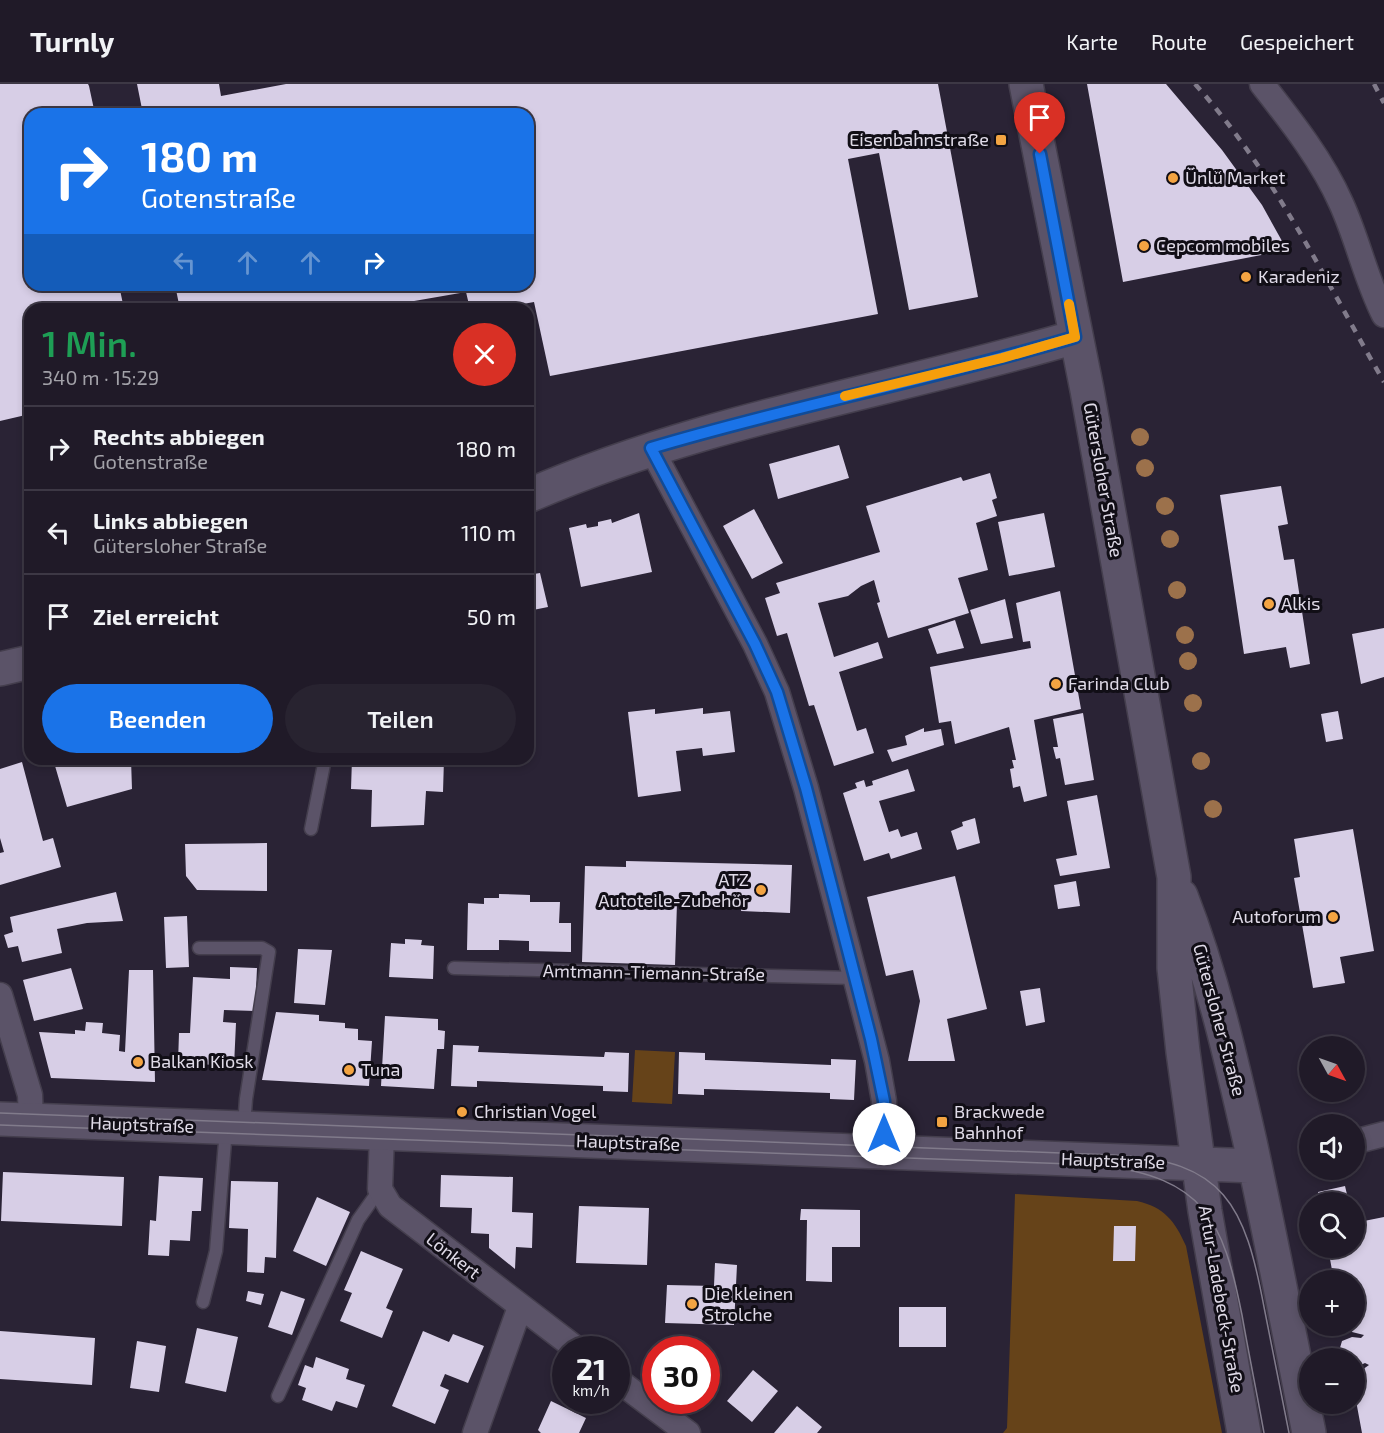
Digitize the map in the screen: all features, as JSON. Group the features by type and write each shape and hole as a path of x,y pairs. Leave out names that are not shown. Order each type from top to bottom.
{"street":[{"name":"Gütersloher Straße","path":"1026,84 1174,877 1174,968 1199,1164"},
{"path":"1262,84 1312,153 1340,200 1367,279 1384,315"},
{"path":"534,493 585,471 651,448 742,421 1002,358 1075,337"},
{"path":"651,448 755,644 777,692 806,788 880,1081 884,1112 884,1153"},
{"path":"0,669 24,663"},
{"name":"Gütersloher Straße","path":"1174,877 1204,955 1255,1166"},
{"path":"0,994 30,1095 16,1120"},
{"name":"Hauptstraße","path":"16,1120 1255,1166"},
{"path":"380,1189 382,1134"},
{"path":"1365,1139 1384,1134"},
{"name":"Artur-Ladebeck-Straße","path":"1199,1164 1244,1433"},
{"path":"1255,1166 1309,1433"},
{"name":"Lönkert","path":"380,1189 390,1206 559,1336"},
{"path":"475,1433 520,1307"},
{"path":"630,1390 688,1433"}],"lane":[{"path":"311,828 324,765"},
{"path":"199,948 262,948 269,952 246,1099 226,1157 216,1251 202,1302"},
{"name":"Amtmann-Tiemann-Straße","path":"454,968 855,978"},
{"path":"278,1396 358,1220 380,1189"}],"shaded area":[{"path":"635,1050 675,1052 672,1104 632,1102"},
{"path":"1015,1194 1137,1201 1154,1207 1168,1216 1178,1229 1186,1246 1222,1433 1003,1433 1007,1428"}],"building":[{"path":"0,84 88,84 94,108 24,108 24,291 120,291 123,303 24,303 24,415 0,421"},
{"path":"137,84 219,84 221,96 286,84 938,84 978,297 909,310 879,153 848,159 878,314 550,376 534,302 469,303 466,292 403,303 179,303 176,291 534,291 534,108 142,108"},
{"name":"Ünlü Market","path":"1087,84 1166,84 1222,150 1262,205 1287,250 1123,282"},
{"path":"839,445 849,478 778,499 769,464"},
{"path":"990,473 997,498 992,500 997,516 976,523 988,570 958,578 969,613 888,638 877,603 880,602 874,580 848,596 818,603 834,657 878,642 883,658 839,672 857,731 866,728 874,753 834,766 814,705 809,706 787,633 777,636 765,598 780,593 776,583 880,552 866,506 961,477 963,481"},
{"name":"Alkis","path":"1281,486 1288,524 1278,526 1284,560 1294,559 1310,664 1290,668 1286,647 1244,654 1220,495"},
{"path":"754,509 783,563 752,579 723,526"},
{"path":"639,513 652,572 581,587 569,528 586,524 587,528 598,526 598,522 611,519 612,523"},
{"path":"1044,513 1055,567 1009,576 998,522"},
{"path":"540,573 548,607 534,610 534,574"},
{"path":"1060,591 1081,709 1034,720 1047,796 1024,802 1020,786 1013,788 1010,769 1014,768 1012,760 1016,760 1009,727 955,744 951,721 939,723 930,667 1031,648 1030,641 1023,642 1016,603"},
{"path":"1005,599 1013,638 981,644 970,610"},
{"path":"955,620 964,648 937,654 928,629"},
{"path":"1384,628 1384,677 1361,684 1352,634"},
{"path":"703,708 703,714 730,711 735,752 703,756 702,748 676,751 681,791 638,797 628,712 655,709 655,714"},
{"path":"1338,711 1343,739 1326,742 1321,714"},
{"path":"1083,713 1094,780 1065,785 1060,758 1056,759 1053,747 1058,747 1053,719"},
{"path":"924,728 924,732 941,729 944,745 892,762 887,750 907,745 905,736"},
{"path":"22,762 43,841 53,838 61,867 0,885 0,853 4,852 0,838 0,769"},
{"path":"55,765 131,765 132,789 67,807"},
{"path":"352,765 444,765 443,792 426,791 424,825 371,827 372,790 351,789"},
{"path":"908,769 915,791 879,801 889,832 898,829 901,837 917,832 922,849 891,859 889,853 864,861 843,793 857,788 855,783 864,780 866,787 873,785 872,781"},
{"path":"1097,795 1110,868 1060,876 1056,859 1077,855 1067,801"},
{"path":"975,818 980,843 957,850 951,831 963,826 962,822"},
{"path":"1353,829 1374,951 1340,957 1345,983 1313,988 1294,878 1300,877 1294,839"},
{"path":"267,843 267,891 197,890 186,876 185,844"},
{"path":"626,861 792,865 790,913 741,911 742,904 677,903 675,965 582,962 585,866 626,867"},
{"path":"955,876 987,1009 947,1019 955,1061 908,1061 920,1001 913,970 886,976 867,897"},
{"path":"1076,881 1080,906 1058,909 1054,885"},
{"path":"116,892 123,921 87,923 57,929 62,953 22,962 18,946 8,948 4,935 13,932 10,917"},
{"path":"499,894 530,895 530,902 560,902 559,923 571,923 571,952 529,951 529,941 499,940 499,950 467,950 468,903 484,904 484,898 499,898"},
{"path":"187,916 189,967 166,968 164,917"},
{"path":"405,939 422,940 421,945 434,946 433,979 389,977 391,943 405,944"},
{"path":"298,949 332,950 325,1005 294,1003"},
{"path":"230,967 257,968 255,1011 224,1010 223,1022 236,1023 234,1066 178,1063 179,1033 190,1033 193,977 230,979"},
{"path":"71,968 83,1009 34,1021 23,980"},
{"path":"129,970 153,970 155,1082 51,1078 39,1032 75,1034 75,1030 85,1031 86,1022 103,1023 102,1033 120,1035 119,1051 125,1052"},
{"path":"1040,988 1045,1022 1026,1026 1020,991"},
{"path":"276,1012 319,1015 319,1021 345,1023 345,1028 358,1029 358,1040 372,1041 369,1086 262,1080"},
{"path":"385,1016 438,1019 438,1030 445,1031 444,1049 437,1049 434,1089 381,1086"},
{"path":"453,1045 479,1046 478,1052 604,1057 605,1052 629,1053 628,1092 603,1091 603,1086 477,1081 477,1087 451,1086"},
{"path":"679,1052 705,1053 705,1060 831,1065 831,1059 856,1060 854,1100 830,1099 830,1093 704,1089 704,1095 678,1094"},
{"path":"3,1172 124,1177 122,1226 1,1221"},
{"path":"441,1175 513,1177 512,1212 533,1213 532,1248 516,1247 515,1269 489,1248 489,1234 471,1233 472,1208 440,1207"},
{"path":"159,1176 203,1178 201,1211 192,1211 190,1241 170,1240 169,1256 148,1255 150,1220 156,1221"},
{"path":"231,1181 278,1182 276,1258 265,1257 264,1273 247,1272 248,1229 229,1228"},
{"path":"1345,1186 1346,1192 1318,1192"},
{"path":"317,1197 350,1212 326,1266 293,1251"},
{"path":"579,1206 649,1208 647,1265 576,1263"},
{"path":"801,1209 860,1210 860,1247 832,1247 832,1282 806,1281 807,1220 800,1220"},
{"path":"1384,1217 1384,1433 1362,1433 1358,1414 1365,1414 1365,1368 1369,1365 1365,1363 1365,1348 1340,1348 1342,1341 1365,1336 1365,1270 1332,1270 1330,1258 1365,1258 1365,1221"},
{"path":"1114,1226 1136,1226 1135,1261 1113,1261"},
{"path":"361,1251 403,1269 386,1308 393,1311 382,1338 340,1321 352,1293 344,1290"},
{"path":"715,1263 737,1265 734,1325 665,1323 667,1285 714,1286"},
{"path":"248,1291 264,1294 261,1305 246,1301"},
{"path":"281,1291 305,1299 292,1335 268,1327"},
{"path":"899,1307 946,1307 946,1347 899,1347"},
{"path":"197,1328 238,1337 226,1392 185,1383"},
{"path":"0,1331 95,1338 92,1385 0,1379"},
{"path":"423,1331 449,1342 453,1334 484,1346 468,1383 445,1374 440,1386 449,1390 435,1424 392,1406"},
{"path":"137,1341 166,1346 159,1392 130,1388"},
{"path":"316,1357 349,1369 346,1379 365,1385 357,1408 336,1401 332,1411 302,1400 306,1388 298,1385 305,1365 313,1368"},
{"path":"753,1370 778,1391 752,1422 727,1401"},
{"path":"551,1401 552,1414 578,1414 586,1418 579,1433 541,1433 538,1430"},
{"path":"797,1406 822,1427 817,1433 774,1433"}],"tram line":[{"path":"0,1113 1113,1155 1151,1159 1181,1167 1205,1179 1223,1195 1237,1216 1248,1241 1257,1272 1289,1433"},
{"path":"0,1125 1099,1165 1135,1171 1163,1180 1185,1193 1203,1209 1216,1229 1235,1282 1264,1433"}],"railway":[{"path":"1195,84 1250,153 1274,190 1384,382"},
{"path":"1374,84 1384,103"}],"slow traffic":[{"path":"845,396 1002,358 1075,337 1069,304"}],"place":[{"name":"Eisenbahnstraße","path":"1001,140"},
{"name":"Ünlü Market","path":"1173,178"},
{"name":"Cepcom mobiles","path":"1144,246"},
{"name":"Karadeniz","path":"1246,277"},
{"name":"Alkis","path":"1269,604"},
{"name":"Farinda Club","path":"1056,684"},
{"name":"ATZ Autoteile-Zubehör","path":"761,890"},
{"name":"Autoforum","path":"1333,917"},
{"name":"Balkan Kiosk","path":"138,1062"},
{"name":"Tuna","path":"349,1070"},
{"name":"Christian Vogel","path":"462,1112"},
{"name":"Brackwede Bahnhof","path":"942,1122"},
{"name":"Die kleinen Strolche","path":"692,1304"}],"route":[{"path":"884,1134 884,1101 871,1039 806,788 777,692 736,607 651,448 742,421 1002,358 1075,337 1040,154"}]}
